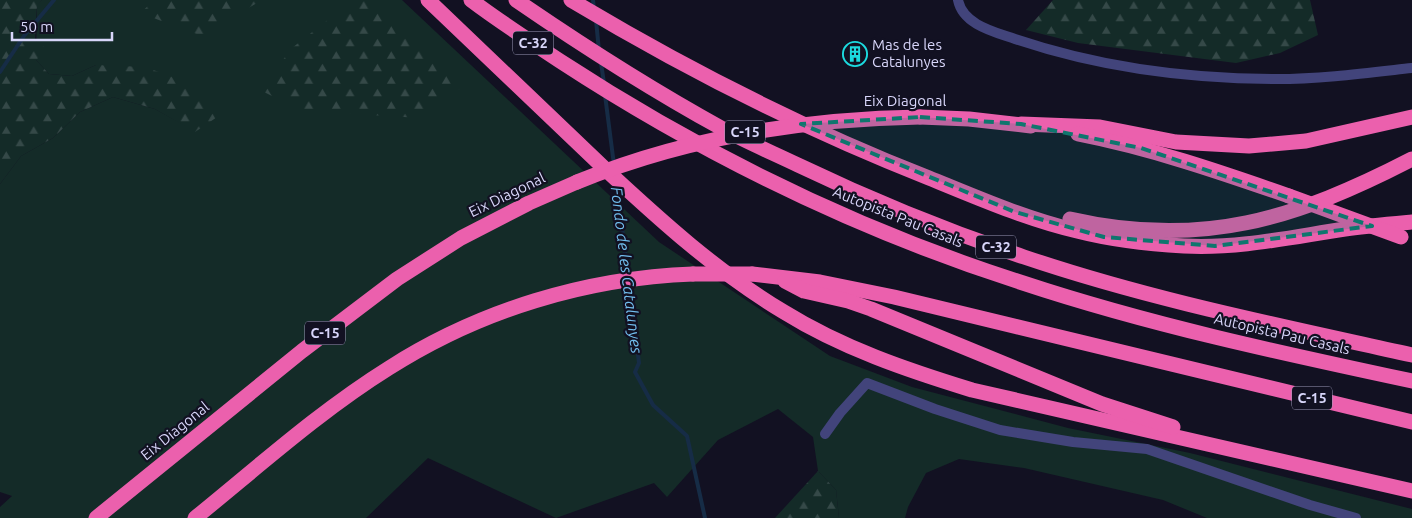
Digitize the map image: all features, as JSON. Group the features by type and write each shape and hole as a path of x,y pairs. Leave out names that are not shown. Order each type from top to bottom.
{"highway":[{"path":"428,0 607,171 677,235 755,294 784,313 832,338 877,358 972,390 1412,492"},
{"name":"Autopista Pau Casals","path":"471,0 595,84 713,152 894,236 1022,283 1153,322 1286,354 1412,381"},
{"name":"Autopista Pau Casals","path":"516,0 609,62 749,142 836,183 962,235 1026,258 1156,296 1231,315 1412,355"},
{"path":"571,0 604,20 760,104 884,161 1015,212 1076,231 1132,242 1187,246 1253,244 1346,229 1412,222"},
{"name":"Eix Diagonal","path":"96,518 302,351 397,279 461,238 529,203 577,182 622,164 669,150 767,128 841,120 920,117 1021,124"},
{"path":"1021,124 1100,127 1176,142 1249,146 1306,141 1412,117"},
{"name":"C-15","path":"1021,124 1074,133 1188,161 1406,239"},
{"path":"884,161 947,179 1052,215 1106,226 1162,231 1228,227 1277,216 1341,194 1412,160"},
{"name":"C-15","path":"195,518 340,402 426,346 476,322 514,308 574,290 637,278 693,274 752,274 820,282 894,297 1412,422"},
{"path":"780,278 804,291 848,302 896,318 1102,404 1140,417 1208,436 1412,482"}],"street":[{"path":"958,0 964,13 974,22 988,30 1045,49 1105,62 1162,71 1221,77 1277,79 1337,76 1412,68"},
{"path":"825,434 867,383 934,409 1000,430 1073,442 1147,449 1310,505 1356,518"}],"highlighted area":[{"path":"920,117 1021,124 1141,148 1372,226 1215,246 1104,237 1015,212 801,124"}],"green space":[{"path":"0,0 42,0 37,5 35,40 48,50 36,60 49,74 72,76 96,65 145,67 192,84 223,113 195,132 155,109 113,97 80,112 53,138 21,156 0,184"},
{"path":"42,0 402,0 659,242 830,356 912,387 1068,428 1190,453 1412,509 1412,518 1207,518 1163,500 1024,468 959,459 926,473 908,507 905,518 839,518 836,490 818,471 813,437 778,409 718,440 667,497 654,483 556,518 428,458 366,518 0,518 0,507 12,496 0,492 0,184 21,156 53,138 80,112 113,97 155,109 195,131 96,65 72,76 49,74 36,60 37,4"},
{"path":"155,0 262,0 202,36 140,13"},
{"path":"353,0 377,0 462,87 421,118 302,111 260,90 292,48"},
{"path":"1053,0 1310,0 1318,35 1280,53 1236,63 1078,43 1026,30"},
{"path":"818,471 836,490 839,518 775,518"}],"waterway":[{"path":"0,72 24,36 54,0"},
{"name":"Fondo de les Catalunyes","path":"593,0 594,9"},
{"name":"Fondo de les Catalunyes","path":"596,20 599,51"},
{"name":"Fondo de les Catalunyes","path":"601,63 604,83"},
{"name":"Fondo de les Catalunyes","path":"605,95 614,165"},
{"name":"Fondo de les Catalunyes","path":"617,187 628,276"},
{"name":"Fondo de les Catalunyes","path":"629,283 639,363 635,372 653,405 687,436 705,518"}],"place":[{"name":"Mas de les Catalunyes","path":"855,54"}]}
